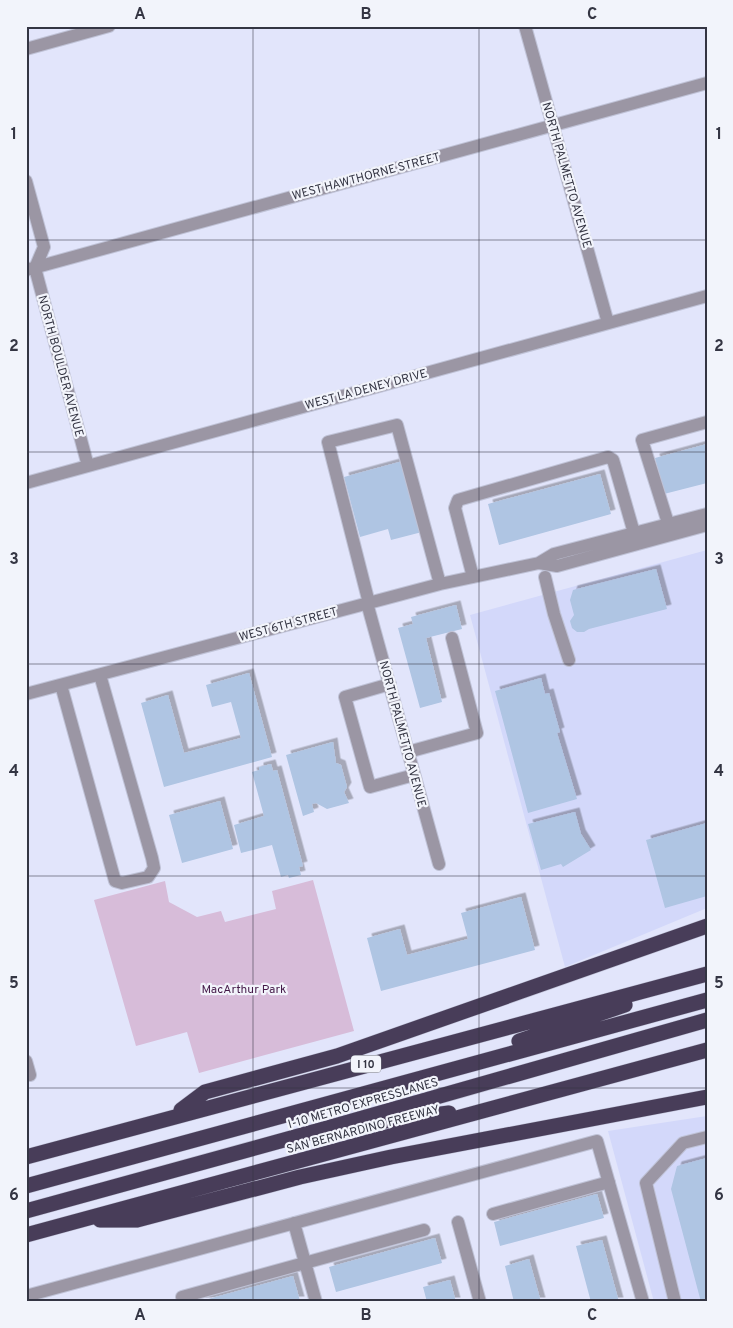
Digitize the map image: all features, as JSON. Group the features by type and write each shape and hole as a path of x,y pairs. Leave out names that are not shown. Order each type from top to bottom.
{"highway":[{"path":"172,1116 204,1092 337,1056 707,926"},
{"path":"386,1087 707,975"},
{"name":"I 10","path":"26,1157 172,1116 707,975"},
{"name":"I-10 METRO EXPRESSLANES","path":"26,1186 707,1000"},
{"name":"I-10 METRO EXPRESSLANES","path":"26,1211 331,1128 707,1020"},
{"name":"SAN BERNARDINO FREEWAY","path":"26,1234 503,1107 707,1050"},
{"path":"78,1220 137,1220 300,1177 391,1157 707,1097"},
{"path":"331,1128 503,1107"}],"street":[{"path":"26,49 109,26"},
{"name":"NORTH PALMETTO AVENUE","path":"526,26 608,323"},
{"name":"WEST HAWTHORNE STREET","path":"30,269 707,83"},
{"path":"26,181 44,247 30,269"},
{"name":"NORTH BOULDER AVENUE","path":"30,269 88,466"},
{"name":"WEST LA DENEY DRIVE","path":"26,483 707,296"},
{"path":"668,524 642,440 707,422"},
{"name":"NORTH PALMETTO AVENUE","path":"439,864 368,603 328,442 397,425 440,584"},
{"path":"473,577 455,508 458,500 608,457 613,460 634,533"},
{"name":"WEST 6TH STREET","path":"30,694 440,584 539,563 554,554 707,514"},
{"name":"WEST 6TH STREET","path":"539,563 557,566 702,528 707,525"},
{"path":"545,577 554,614 569,660"},
{"path":"408,752 477,733 452,638"},
{"path":"61,686 72,720 115,881 122,883 148,877 154,868 152,858 100,675"},
{"path":"390,684 345,697 370,787 414,775"},
{"path":"26,1061 30,1075"},
{"path":"675,1302 646,1183 683,1143 707,1137"},
{"path":"26,1296 597,1141 643,1302"},
{"path":"493,1214 609,1182"},
{"path":"458,1222 480,1302"},
{"path":"294,1223 316,1302"},
{"path":"182,1297 424,1230"}],"shaded area":[{"path":"707,550 707,908 565,967 470,615"},
{"path":"707,1116 707,1302 654,1302 608,1131"}],"green space":[{"name":"MacArthur Park","path":"313,880 354,1031 199,1073 187,1032 136,1046 94,900 165,881 169,902 197,917 221,911 225,922 276,909 272,891"}],"building":[{"path":"707,444 707,483 664,494 655,458"},
{"path":"403,461 422,532 391,540 388,529 360,537 344,477"},
{"path":"600,474 611,514 499,545 488,504"},
{"path":"656,569 667,609 589,629 584,632 577,632 572,628 570,621 574,615 570,600 573,590"},
{"path":"456,605 462,629 426,638 442,702 420,708 398,628 413,624 411,617"},
{"path":"249,673 272,757 164,787 141,703 168,695 184,753 241,738 231,702 212,707 206,685"},
{"path":"541,678 545,694 549,693 560,732 557,733 577,799 528,813 495,691"},
{"path":"333,742 336,763 341,765 347,787 344,792 349,803 327,809 316,803 312,804 314,812 303,816 286,755"},
{"path":"271,764 273,771 277,770 303,866 299,867 301,875 289,878 288,875 281,877 272,845 241,853 234,825 264,816 252,772 259,770 259,767"},
{"path":"220,801 233,849 182,863 169,815"},
{"path":"575,812 581,834 591,850 563,867 561,864 541,870 528,824"},
{"path":"707,823 707,896 665,908 646,840"},
{"path":"521,897 535,950 381,991 367,938 400,929 407,955 468,939 461,913"},
{"path":"707,1158 707,1302 701,1302 671,1189 677,1166"},
{"path":"597,1194 604,1218 500,1246 494,1222"},
{"path":"435,1238 442,1263 336,1292 329,1267"},
{"path":"602,1240 619,1302 591,1302 576,1246"},
{"path":"529,1259 541,1302 514,1302 505,1266"},
{"path":"293,1276 300,1301 201,1302 201,1301"},
{"path":"450,1280 456,1302 427,1302 423,1287"}]}
